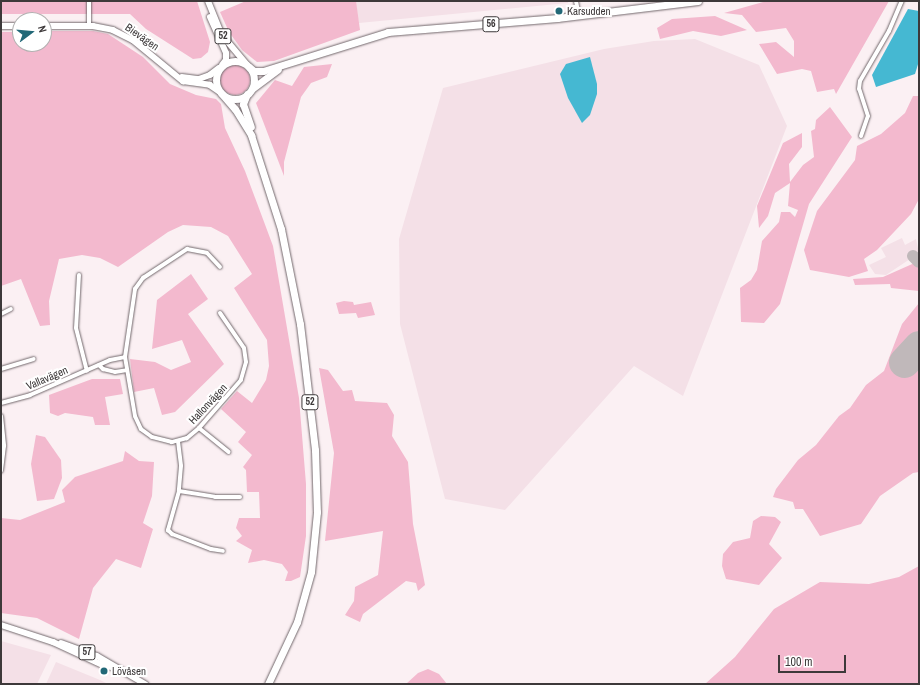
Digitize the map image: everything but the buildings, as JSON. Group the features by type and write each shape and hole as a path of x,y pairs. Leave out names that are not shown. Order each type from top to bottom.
{"highway":[{"name":"56","path":"248,66 260,71 388,32 579,16 698,1"},
{"path":"221,67 234,61 248,66"},
{"name":"56","path":"248,93 288,62"},
{"name":"52","path":"248,66 254,80 243,107 258,152 280,229 300,324 309,388 317,494 315,552 302,608 290,642 268,684"},
{"name":"52","path":"221,67 216,80 220,92 242,118 258,152"},
{"path":"220,92 234,99 248,93"}],"main road":[{"name":"52","path":"203,1 226,53 226,60 221,67"},
{"name":"52","path":"208,1 222,35 248,66"},
{"name":"57","path":"1,625 54,642 105,666 117,668 145,684"}],"street":[{"path":"89,1 89,26"},
{"path":"576,1 579,16"},
{"path":"861,136 868,116 859,89 860,81 889,31 902,1"},
{"path":"1,26 12,26"},
{"name":"Bievägen","path":"52,26 89,26 109,28 127,36 187,83 210,85 220,92"},
{"name":"Bievägen","path":"176,75 187,79 199,79 210,76 221,67"},
{"path":"220,267 208,253 187,249 143,278 135,289 131,301 125,358 132,406 141,429 158,440 178,441 181,466 179,491 168,529 172,534 211,550 224,552"},
{"path":"79,275 76,328 87,371"},
{"path":"1,314 12,308"},
{"name":"Hallonvägen","path":"178,441 199,428 237,386 246,369 246,355 242,343 220,313"},
{"name":"Vallavägen","path":"1,403 30,395 118,357 125,358"},
{"path":"1,369 34,359"},
{"path":"99,365 103,369 115,372 127,370"},
{"path":"1,416 4,446 1,471"},
{"path":"199,428 229,452"},
{"path":"179,491 215,497 240,498"}],"shaded area":[{"path":"1,1 197,1 210,42 208,52 201,58 193,59 146,29 130,14 52,14 52,12 12,12 12,14 1,14"},
{"path":"246,1 356,1 360,30 274,61 257,62 242,50 229,32 220,12"},
{"path":"355,1 568,1 568,3 359,23"},
{"path":"767,1 889,1 836,94 834,89 817,92 811,71 802,69 777,74 759,44 776,42 794,57 794,41 786,28 756,32 742,15 724,13"},
{"path":"715,16 747,30 721,36 693,31 660,39 657,28 672,19"},
{"path":"52,31 93,31 108,34 143,57 170,84 196,95 216,99 221,104 225,128 245,171 273,246 299,398 306,484 306,536 300,577 291,581 285,581 288,572 282,564 264,560 248,563 252,550 236,541 242,536 236,528 239,518 260,518 259,492 247,492 246,470 243,467 252,455 238,442 246,432 221,409 237,391 252,403 266,380 269,366 267,340 234,288 252,274 228,236 211,227 183,225 168,232 118,267 100,258 82,255 59,259 49,301 50,325 40,326 21,279 1,286 1,32 12,32 12,52 52,52"},
{"path":"695,39 759,65 787,126 683,396 634,366 505,510 445,499 400,324 399,239 443,88 604,49 654,41"},
{"path":"332,64 327,77 311,83 301,97 284,162 284,176 256,103 275,80 292,86 304,67"},
{"path":"235,65 246,69 250,80 246,91 235,95 224,91 220,80 224,69"},
{"path":"913,96 919,96 919,199 911,214 877,250 864,259 868,271 849,277 810,270 804,250 817,211 855,160 857,146 881,134 905,113"},
{"path":"830,107 852,137 809,204 780,304 764,323 741,322 740,288 751,280 757,270 762,241 779,222 781,212 790,212 795,217 798,210 788,206 790,183 775,193 768,216 759,228 757,206 783,143 802,133 802,147 789,164 790,182 803,165 814,157 811,131 815,129 816,120"},
{"path":"902,238 905,245 916,239 919,253 886,275 875,274 869,265 886,257 881,248"},
{"path":"919,261 919,291 891,288 890,284 855,285 853,279 883,277"},
{"path":"191,274 208,299 188,314 224,364 175,412 162,415 154,388 134,392 130,359 155,362 171,370 191,362 182,340 152,349 157,300"},
{"path":"344,301 353,302 354,305 371,302 375,315 358,318 356,313 339,314 336,303"},
{"path":"919,303 919,472 913,473 880,496 861,524 820,536 803,509 795,509 793,502 773,497 776,489 798,460 816,445 839,416 850,408 866,385 884,371 902,324"},
{"path":"319,368 328,370 343,391 352,390 355,401 387,403 394,415 392,436 408,462 413,524 425,585 418,591 416,583 406,581 363,614 360,622 345,615 354,601 355,587 378,575 383,531 325,541 334,453"},
{"path":"92,379 120,379 123,394 105,397 110,425 95,425 93,417 65,413 58,416 50,413 49,395"},
{"path":"36,435 45,437 61,460 62,478 54,499 37,501 31,464"},
{"path":"125,451 139,461 154,462 152,496 143,523 153,529 141,568 116,559 93,588 79,639 37,618 1,613 1,518 20,520 65,502 62,490 75,477 123,461"},
{"path":"761,516 775,517 781,522 769,544 782,558 759,585 726,579 722,566 723,554 733,542 750,538 753,521"},
{"path":"919,566 919,684 705,684 735,657 774,609 820,582 869,584 899,577"},
{"path":"1,641 51,655 37,684 1,684"},
{"path":"56,662 100,680 108,684 46,684"},
{"path":"428,669 439,674 447,684 406,684 418,673"}],"water":[{"path":"908,9 919,11 919,61 915,74 876,87 872,75"},
{"path":"590,57 597,84 597,94 590,115 582,123 568,98 560,74 566,64"}],"taxiway":[{"path":"913,256 919,262"}],"runway":[{"path":"904,362 919,346"}],"place":[{"name":"Karsudden","path":"559,11"},
{"name":"Lövåsen","path":"104,671"}]}
